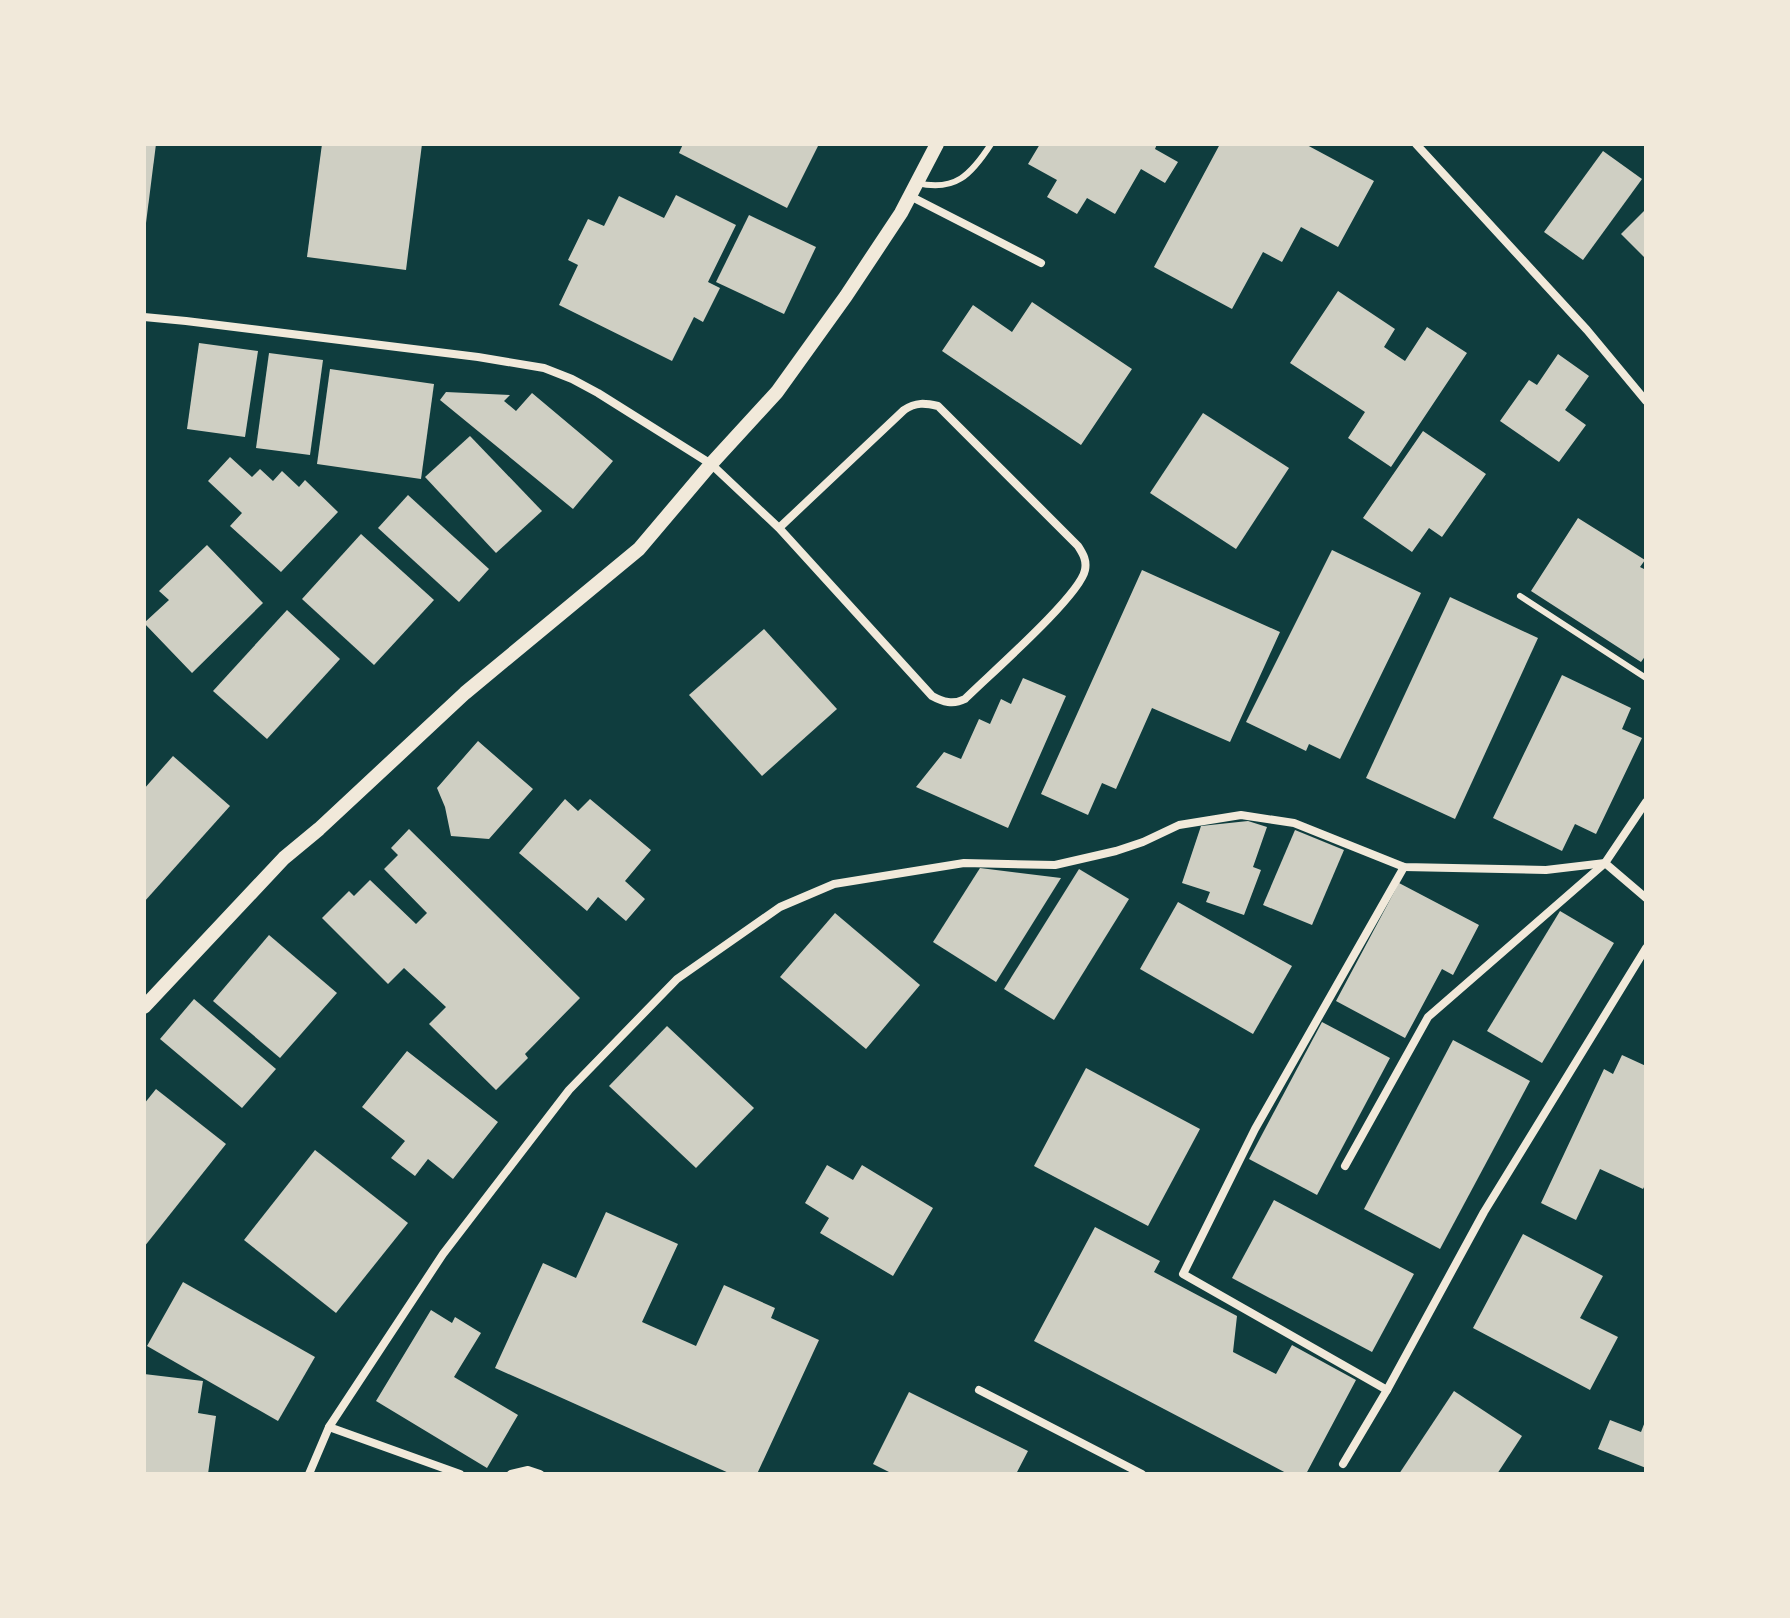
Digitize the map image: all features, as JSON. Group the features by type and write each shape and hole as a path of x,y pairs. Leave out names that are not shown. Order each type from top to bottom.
{"street":[{"path":"144,1007 284,858 465,693 639,549 777,392 901,213 937,144"},
{"path":"1416,144 1587,330 1646,401"},
{"path":"913,190 1041,263"},
{"path":"144,317 463,355 544,368 572,379 711,464 779,528 932,696 941,701 956,704 965,699 1058,609 1077,587 1085,571 1085,556 1078,546 938,406 927,403 912,405 904,410 779,528"},
{"path":"1345,1166 1428,1017 1605,863 1646,802"},
{"path":"309,1474 329,1427 443,1254 569,1090 677,979 780,907 834,884 964,863 1055,865 1130,847 1179,825 1241,815 1294,823 1404,867 1546,870 1605,863 1646,898"},
{"path":"1387,1390 1183,1274 1255,1129 1404,867"},
{"path":"1343,1464 1484,1212 1646,948"},
{"path":"979,1390 1142,1474"},
{"path":"329,1427 460,1474"},
{"path":"511,1474 528,1470 540,1474"}],"lane":[{"path":"913,190 959,182 991,144"},
{"path":"1520,596 1646,678"}],"building":[{"path":"144,144 156,144 146,223 144,223"},
{"path":"322,144 422,144 406,270 307,257"},
{"path":"683,144 819,144 787,208 679,153"},
{"path":"1040,144 1157,144 1155,149 1178,162 1165,183 1141,169 1115,214 1087,198 1077,214 1047,197 1057,180 1028,164"},
{"path":"1220,144 1305,144 1374,181 1338,247 1301,227 1282,262 1263,252 1232,309 1154,267"},
{"path":"1603,151 1642,179 1583,260 1544,232"},
{"path":"676,195 736,225 708,282 720,288 703,322 694,317 672,361 559,305 578,265 568,260 588,219 604,226 619,196 664,218"},
{"path":"1646,209 1646,259 1621,234"},
{"path":"749,215 816,247 784,314 716,282"},
{"path":"1338,291 1395,329 1384,347 1405,361 1427,327 1467,353 1391,467 1348,438 1365,412 1290,363"},
{"path":"1032,302 1132,369 1081,445 942,351 973,305 1012,332"},
{"path":"199,343 258,351 245,437 187,429"},
{"path":"269,353 323,360 310,455 256,448"},
{"path":"1558,354 1589,376 1565,410 1586,425 1559,462 1500,421 1529,380 1537,385"},
{"path":"330,369 434,384 421,479 317,464"},
{"path":"446,392 510,395 504,401 516,411 532,393 613,461 573,509 440,400"},
{"path":"1203,413 1289,468 1236,549 1150,493"},
{"path":"1423,431 1486,474 1442,537 1429,528 1412,552 1363,518"},
{"path":"470,436 542,511 496,553 425,477"},
{"path":"230,457 252,477 260,469 273,481 282,471 299,487 305,480 338,512 281,572 230,526 242,513 208,481"},
{"path":"408,495 489,569 459,602 378,528"},
{"path":"1578,518 1645,560 1640,567 1646,570 1646,655 1641,662 1531,591"},
{"path":"361,534 434,600 374,665 302,599"},
{"path":"207,545 263,603 192,673 144,623 169,600 159,591"},
{"path":"1332,550 1421,593 1340,759 1309,744 1306,751 1246,722"},
{"path":"1142,570 1280,632 1230,742 1152,708 1116,789 1102,783 1088,815 1041,794"},
{"path":"1450,597 1538,638 1455,819 1366,778"},
{"path":"287,610 340,659 267,739 213,691"},
{"path":"764,629 837,709 762,776 689,695"},
{"path":"1562,675 1631,708 1622,729 1642,738 1596,834 1575,824 1562,851 1493,818"},
{"path":"1023,678 1066,696 1008,828 916,787 944,752 961,759 979,719 990,724 1001,699 1011,704"},
{"path":"478,741 533,789 489,839 451,836 437,788"},
{"path":"173,756 230,806 144,902 144,789"},
{"path":"565,799 578,811 590,799 651,850 625,881 645,899 626,921 598,897 587,911 519,853"},
{"path":"1248,821 1267,827 1253,867 1261,870 1244,915 1206,902 1210,892 1182,883 1201,826"},
{"path":"409,829 580,998 525,1054 528,1058 496,1090 429,1024 446,1007 404,968 388,984 322,918 349,891 354,896 370,880 416,924 427,913 384,869 398,855 391,848"},
{"path":"1295,830 1344,850 1312,925 1263,905"},
{"path":"980,868 1061,878 996,982 933,942"},
{"path":"1079,869 1129,899 1054,1020 1004,989"},
{"path":"1399,883 1479,925 1453,975 1442,969 1405,1038 1336,1001"},
{"path":"1178,902 1292,966 1253,1034 1140,969"},
{"path":"1560,911 1614,943 1542,1063 1487,1031"},
{"path":"835,913 920,985 866,1049 780,977"},
{"path":"269,935 337,993 280,1058 213,1001"},
{"path":"194,999 276,1069 242,1108 160,1039"},
{"path":"1322,1022 1390,1058 1317,1195 1249,1159"},
{"path":"667,1026 754,1108 696,1168 609,1086"},
{"path":"1453,1040 1530,1081 1440,1249 1364,1209"},
{"path":"407,1051 498,1122 453,1179 428,1159 415,1176 391,1158 405,1141 362,1107"},
{"path":"1622,1055 1646,1066 1646,1183 1643,1189 1600,1169 1576,1220 1541,1203 1604,1069 1613,1074"},
{"path":"1086,1068 1200,1129 1148,1226 1034,1166"},
{"path":"156,1089 226,1144 144,1247 144,1104"},
{"path":"315,1150 408,1223 336,1313 244,1240"},
{"path":"827,1165 853,1180 862,1165 933,1208 893,1276 820,1233 829,1218 805,1203"},
{"path":"1274,1200 1414,1274 1372,1352 1232,1278"},
{"path":"606,1212 678,1244 642,1322 696,1346 724,1285 775,1308 771,1318 819,1340 757,1474 731,1474 495,1368 543,1263 576,1278"},
{"path":"1095,1227 1160,1261 1154,1272 1237,1316 1233,1352 1276,1374 1292,1345 1356,1380 1306,1474 1288,1474 1034,1341"},
{"path":"1523,1234 1603,1276 1580,1318 1618,1337 1590,1390 1473,1328"},
{"path":"183,1282 315,1357 278,1421 147,1346"},
{"path":"431,1310 452,1323 455,1317 481,1333 454,1377 518,1415 487,1468 376,1401"},
{"path":"144,1374 203,1381 198,1413 216,1416 208,1474 144,1474"},
{"path":"1454,1391 1522,1436 1497,1474 1399,1474"},
{"path":"909,1392 1028,1451 1016,1474 890,1474 873,1464"},
{"path":"1646,1419 1646,1468 1598,1449 1610,1420 1641,1432"}]}
